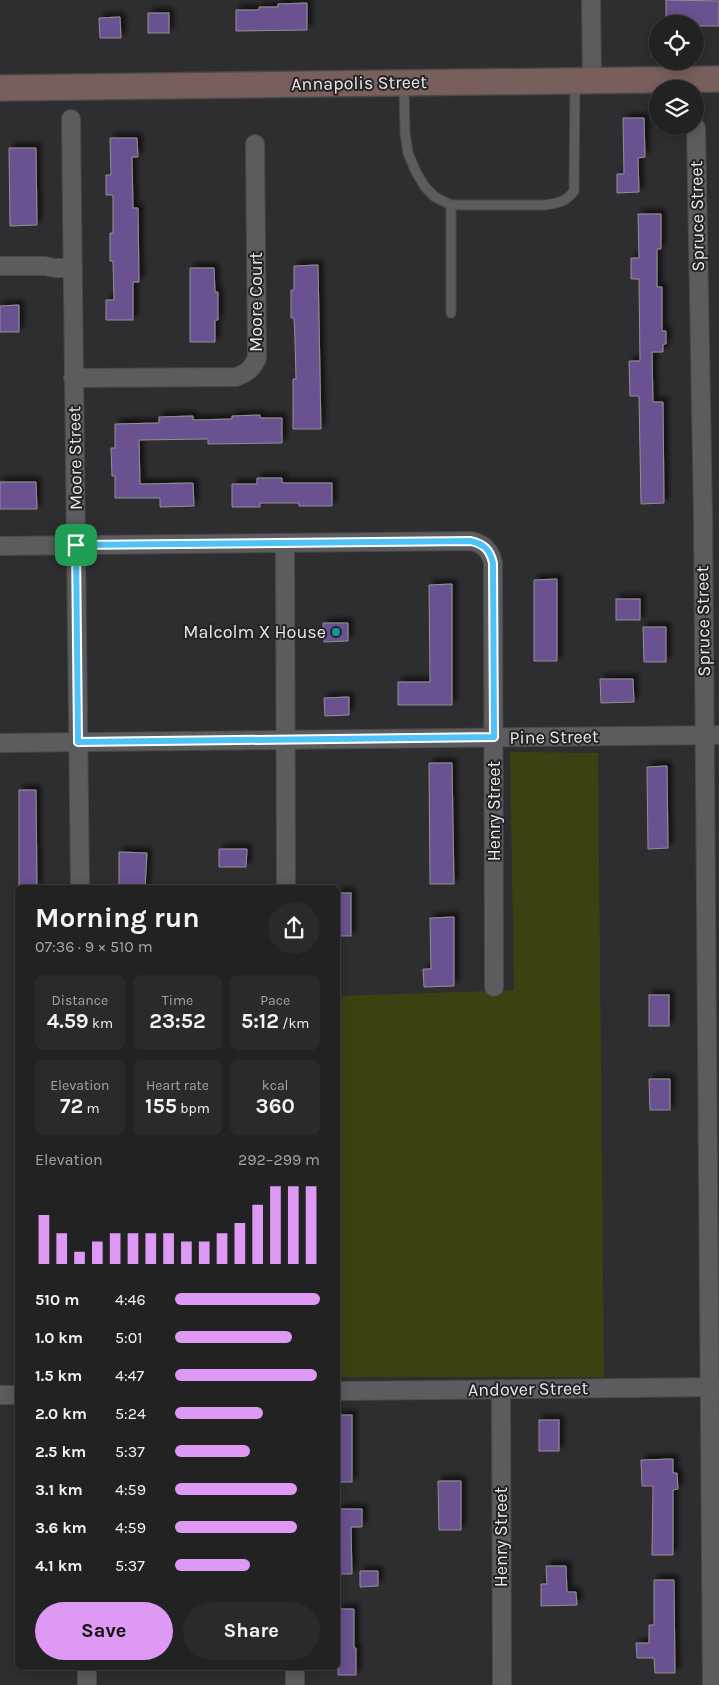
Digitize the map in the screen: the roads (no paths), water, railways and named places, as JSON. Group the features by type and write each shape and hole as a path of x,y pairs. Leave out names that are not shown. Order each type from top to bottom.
{"street":[{"path":"584,80 591,0"},
{"name":"Annapolis Street","path":"0,88 719,78"},
{"name":"Moore Street","path":"71,119 80,885"},
{"name":"Spruce Street","path":"696,135 712,735 714,1387 712,1685"},
{"name":"Moore Court","path":"73,378 236,377 246,374 254,366 257,358 255,144"},
{"path":"0,266 73,268"},
{"name":"Henry Street","path":"285,543 471,541 486,547 491,554 493,563 494,987"},
{"path":"0,546 285,543 286,885"},
{"name":"Pine Street","path":"0,742 712,735"},
{"name":"Andover Street","path":"340,1391 714,1387"},
{"name":"Henry Street","path":"501,1389 502,1685"},
{"path":"0,1395 15,1395"},
{"path":"87,1670 87,1685"},
{"path":"295,1670 295,1685"}],"lane":[{"path":"404,82 404,133 408,153 425,187 435,197 451,204 545,205 560,203 569,198 574,191 584,80"},
{"path":"451,204 451,313"}],"place":[{"name":"Malcolm X House","path":"336,632"}]}
